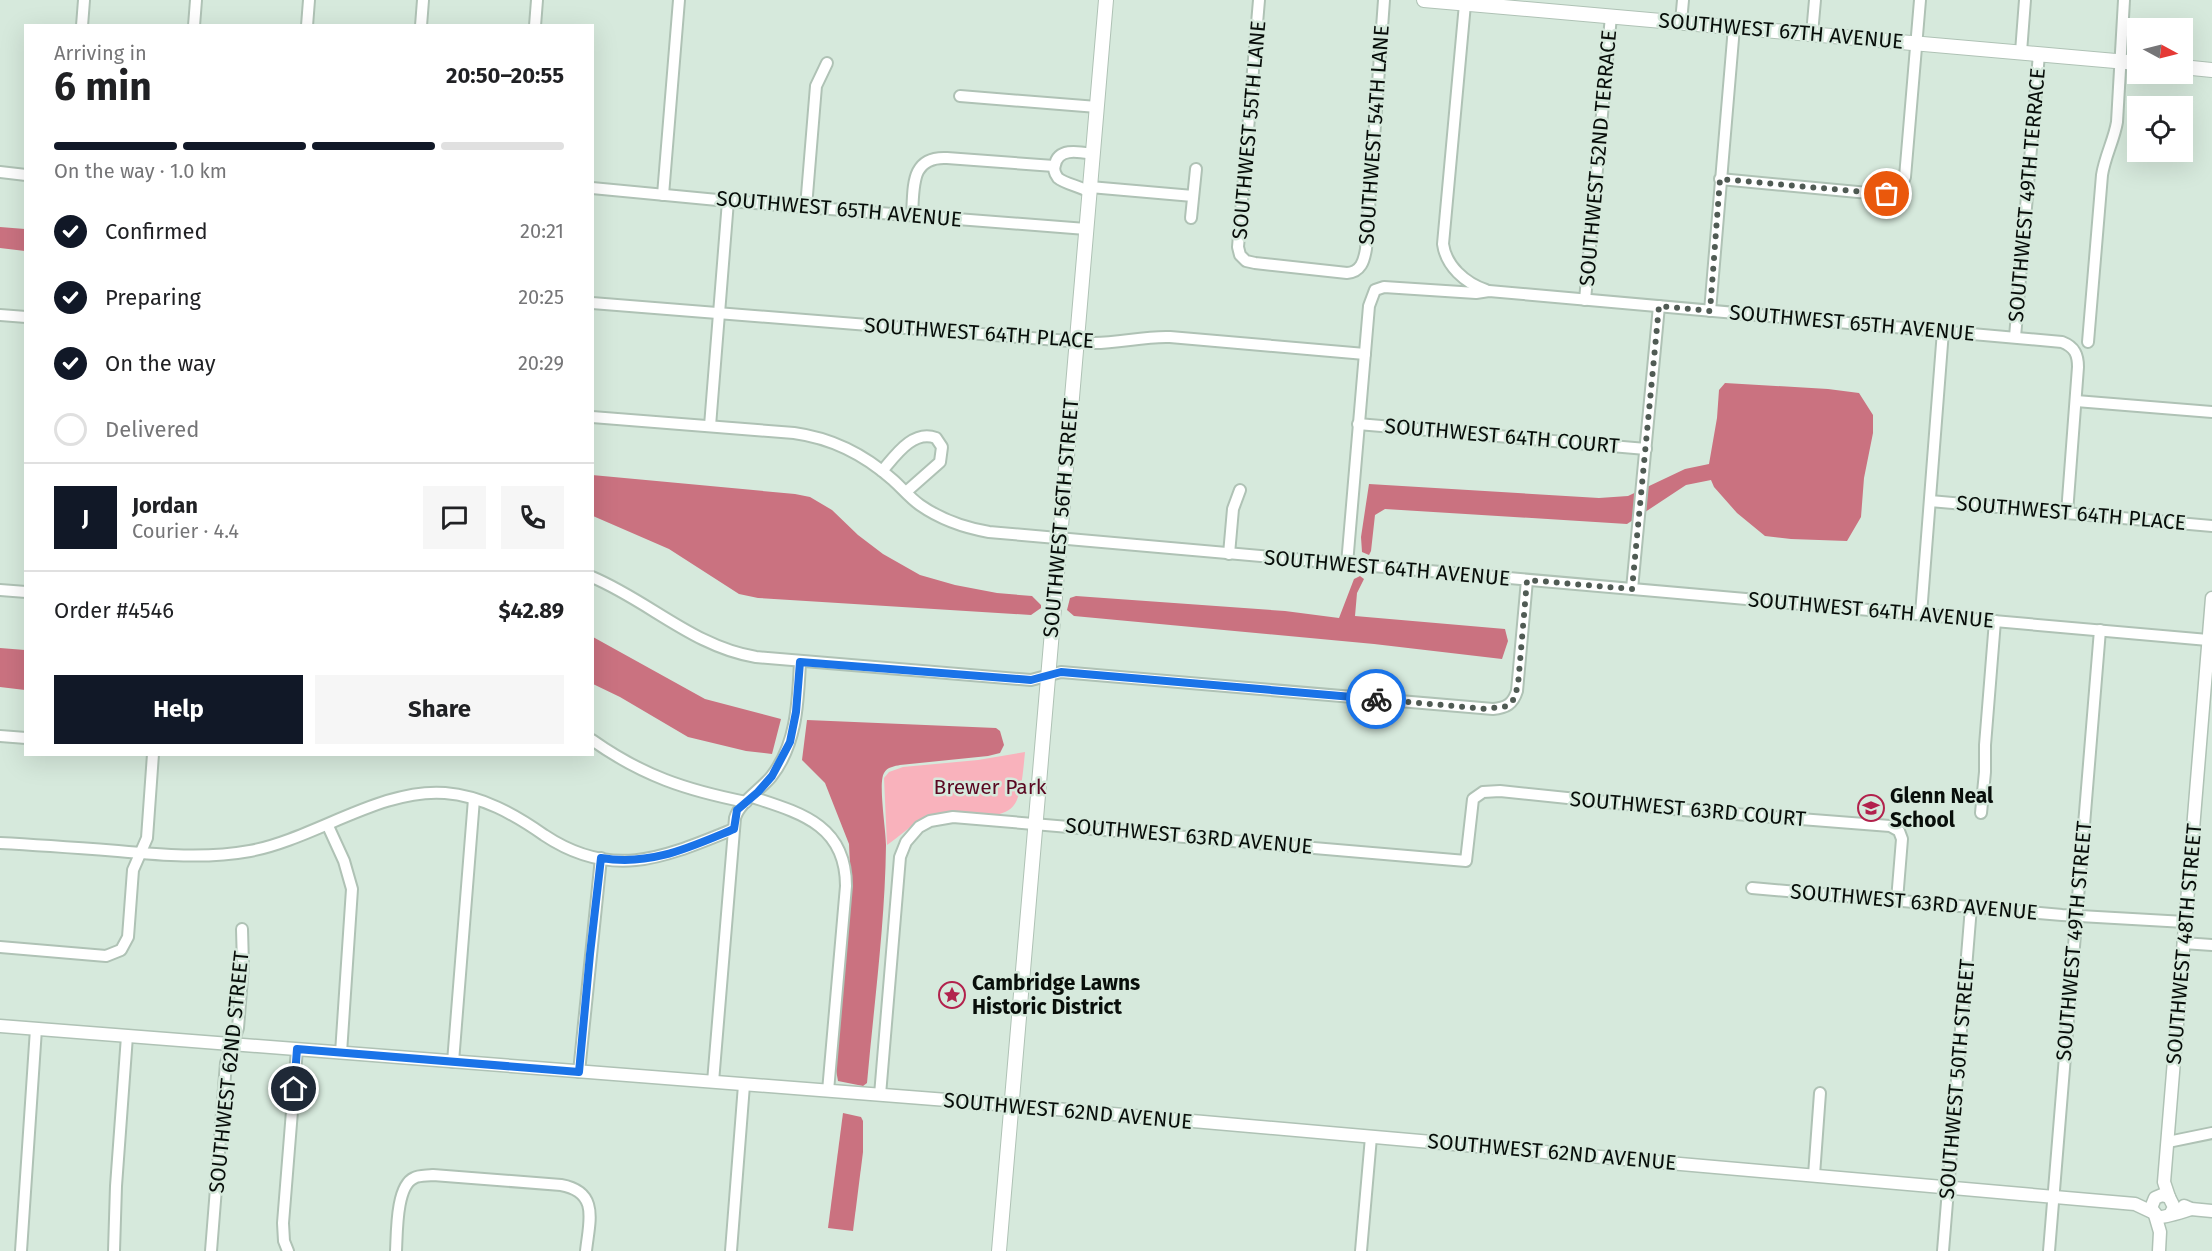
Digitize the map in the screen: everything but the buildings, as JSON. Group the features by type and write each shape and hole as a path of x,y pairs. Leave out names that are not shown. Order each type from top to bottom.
{"main road":[{"name":"SOUTHWEST 56TH STREET","path":"999,1251 1106,0"},
{"name":"SOUTHWEST 67TH AVENUE","path":"1424,0 1465,4 1540,5 1611,16 2127,62"},
{"path":"2193,68 2212,70"}],"street":[{"path":"82,24 84,0"},
{"path":"194,24 196,0"},
{"path":"307,24 309,0"},
{"path":"421,24 423,0"},
{"path":"535,24 537,0"},
{"path":"663,195 679,0"},
{"name":"SOUTHWEST 55TH LANE","path":"1259,0 1238,247 1242,258 1255,263 1347,273 1358,269"},
{"name":"SOUTHWEST 54TH LANE","path":"1358,269 1365,256 1367,241 1384,0"},
{"path":"1681,22 1683,0"},
{"path":"1812,34 1815,0"},
{"path":"1720,179 1879,194 1896,191 1902,186 1905,177 1920,0"},
{"name":"SOUTHWEST 49TH TERRACE","path":"2021,52 2025,0"},
{"path":"2088,342 2102,175 2116,128 2124,0"},
{"path":"1465,4 1443,244 1446,257 1452,267 1472,284 1489,291"},
{"name":"SOUTHWEST 52ND TERRACE","path":"1585,300 1611,16"},
{"path":"1710,311 1734,27"},
{"name":"SOUTHWEST 49TH TERRACE","path":"2015,337 2039,54"},
{"path":"806,207 816,86 827,63"},
{"path":"960,96 1097,107"},
{"path":"1093,154 1066,152 1057,159 1054,166 1055,172 1060,180 1090,190 1193,196"},
{"path":"912,215 917,173 921,165 930,159 947,158 1054,166"},
{"path":"1191,218 1196,168"},
{"path":"0,172 24,175"},
{"name":"SOUTHWEST 65TH AVENUE","path":"594,188 1086,229"},
{"path":"710,426 728,201"},
{"name":"SOUTHWEST 65TH AVENUE","path":"1365,354 1369,306 1375,290 1380,287 1476,293 1489,291 2062,342 2069,345 2075,352 2078,367 2076,401"},
{"name":"SOUTHWEST 64TH PLACE","path":"594,303 1076,342 1106,343 1146,337 1170,337 1365,354"},
{"path":"1632,589 1659,306"},
{"path":"0,315 24,316"},
{"path":"1921,614 1943,331"},
{"path":"1347,564 1365,354"},
{"path":"2067,513 2076,401 2212,412"},
{"name":"SOUTHWEST 64TH AVENUE","path":"594,417 794,433 818,438 853,452 882,471 928,510 969,528 989,532 2208,640"},
{"name":"SOUTHWEST 64TH COURT","path":"1358,424 1646,449"},
{"path":"882,471 914,439 927,436 936,438 942,447 940,462 906,492"},
{"path":"1229,554 1233,509 1240,490"},
{"name":"SOUTHWEST 64TH PLACE","path":"1930,501 2212,526"},
{"path":"594,578 638,600 714,647 744,655 800,662 1031,680 1061,672 1486,709 1504,708 1512,702 1519,679 1527,580"},
{"path":"0,590 24,592"},
{"name":"SOUTHWEST 48TH STREET","path":"2159,1251 2160,1232 2163,1230 2162,1184 2168,1142 2183,943 2210,656 2208,640 2212,598"},
{"path":"1981,813 1985,772 1984,745 1995,621"},
{"name":"SOUTHWEST 49TH STREET","path":"2049,1251 2100,630"},
{"path":"713,1082 737,810 776,770 790,742 796,712 800,662"},
{"path":"0,736 24,738"},
{"path":"594,741 620,758 663,780 692,790 788,809 809,819 829,834 840,850 845,863 846,886 828,1091"},
{"path":"0,947 102,956 111,956 122,950 128,933 133,870 147,838 153,756"},
{"name":"SOUTHWEST 63RD COURT","path":"1466,861 1471,803 1477,794 1487,791 1505,791 1683,810 1887,826 1899,831 1902,842 1897,900"},
{"path":"0,843 141,853 203,855 243,852 284,842 384,802 407,796 444,793 474,799 512,814 570,849 601,858 633,860 662,857 734,829"},
{"path":"453,1062 474,799"},
{"name":"SOUTHWEST 63RD AVENUE","path":"880,1095 900,857 906,842 915,830 930,821 953,817 1035,823 1466,861"},
{"path":"328,826 344,861 352,889 341,1053"},
{"path":"579,1072 601,858"},
{"name":"SOUTHWEST 63RD AVENUE","path":"1752,888 1971,908 2185,922"},
{"name":"SOUTHWEST 50TH STREET","path":"1943,1251 1971,908"},
{"name":"SOUTHWEST 62ND STREET","path":"211,1251 226,1062 238,1028 244,945 242,930"},
{"path":"2183,943 2212,945"},
{"name":"SOUTHWEST 62ND AVENUE","path":"0,1026 1011,1105 2212,1211"},
{"path":"21,1251 36,1029"},
{"path":"114,1251 126,1036"},
{"path":"288,1251 284,1241 284,1223 297,1049"},
{"path":"731,1251 744,1084"},
{"path":"1814,1175 1820,1093"},
{"path":"2168,1142 2212,1133"},
{"path":"1361,1251 1371,1137"},
{"path":"396,1251 402,1195 412,1179 439,1176 561,1185 575,1189 585,1197 590,1210 586,1251"}],"green space":[{"name":"Brewer Park","path":"1025,752 1020,789 1011,808 990,816 928,817 887,845 884,778 889,772 903,767 978,760"}],"shaded area":[{"path":"0,227 24,229 24,251 0,248"},
{"path":"1725,383 1859,393 1873,415 1873,433 1864,478 1861,517 1847,541 1765,536 1737,513 1714,487 1711,480 1686,485 1627,524 1385,509 1375,515 1369,555 1362,552 1361,537 1369,484 1599,498 1628,496 1685,469 1709,464 1719,390"},
{"path":"594,475 810,497 832,510 858,535 883,554 920,575 997,593 1032,596 1041,608 1031,615 758,598 739,594 669,549 594,516"},
{"path":"1360,576 1364,579 1357,593 1355,616 1505,629 1508,641 1502,659 1374,644 1074,616 1067,610 1070,598 1076,596 1285,611 1339,618 1354,579"},
{"path":"594,638 705,699 781,719 772,754 746,751 688,737 594,684"},
{"path":"0,648 24,650 24,690 0,687"},
{"path":"807,720 996,728 1000,731 1004,745 1000,753 988,756 900,765 889,768 884,773 882,796 886,845 884,905 867,1083 863,1086 838,1081 836,1070 851,887 849,844 825,783 802,760"},
{"path":"843,1113 861,1117 863,1121 863,1152 853,1231 828,1228"}],"way so far":[{"path":"1376,699 1486,709 1500,709 1508,706 1516,695 1518,685 1527,580 1632,589 1659,306 1710,311 1720,179 1887,194"}],"place":[{"name":"Glenn Neal School","path":"1871,808"},
{"name":"Cambridge Lawns Historic District","path":"952,995"}],"route":[{"path":"294,1089 297,1049 579,1072 601,858 626,860 662,857 734,829 737,810 772,776 790,742 796,712 800,662 1031,680 1061,672 1376,699"}]}
